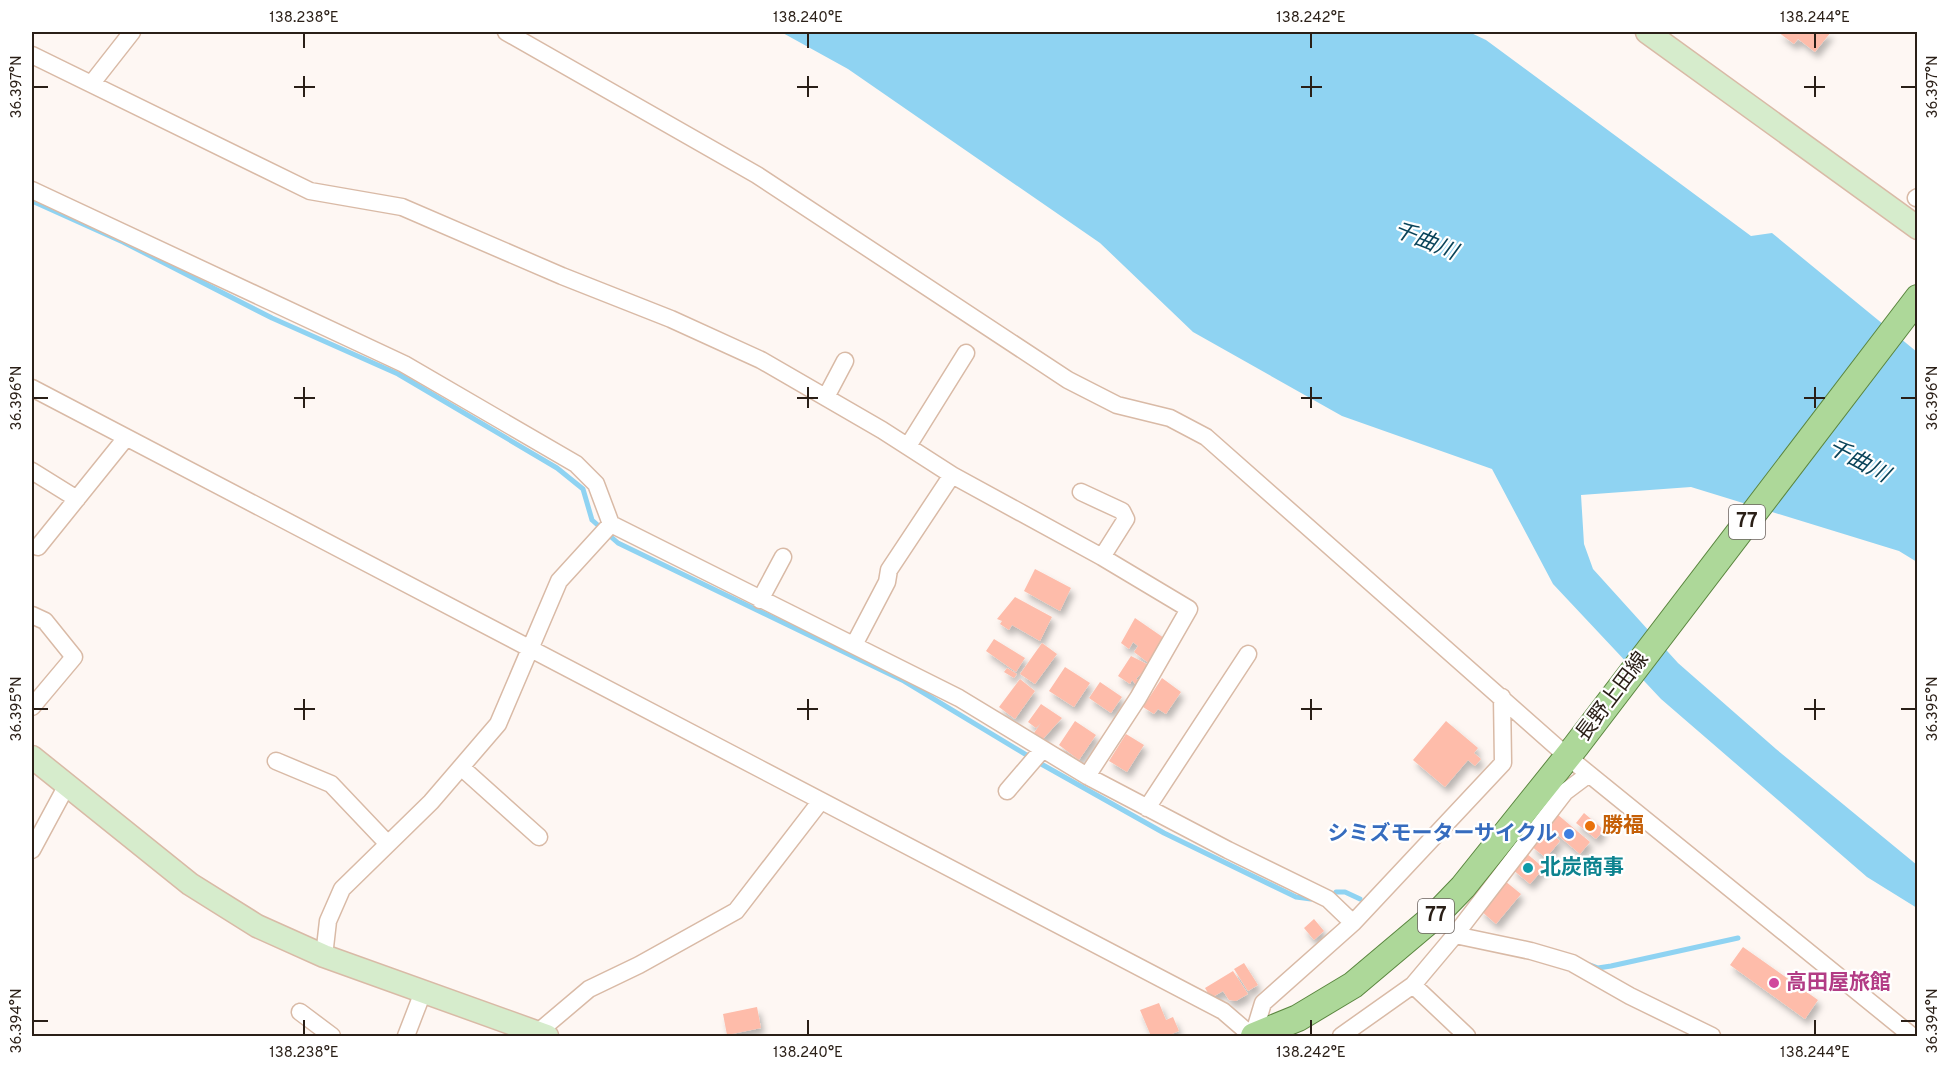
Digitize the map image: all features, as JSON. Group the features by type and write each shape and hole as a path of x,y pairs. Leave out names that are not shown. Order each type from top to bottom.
{"main road":[{"name":"長野上田線","path":"1253,1036 1298,1018 1330,1000 1385,960 1436,915 1487,860 1917,298"}],"street":[{"path":"92,83 132,32"},
{"path":"506,32 757,175 1068,380 1117,405 1170,418 1206,437 1502,697 1572,751 1589,774 1912,1036"},
{"path":"1647,32 1917,228"},
{"path":"32,55 310,191 402,207 562,276 671,319 761,360 908,446 952,475 1102,557 1190,609 1138,698 1087,776"},
{"path":"32,190 404,364 576,464 596,484 611,524 760,600 855,643 959,698 1087,776 1328,899 1353,923"},
{"path":"908,446 966,353"},
{"path":"826,397 845,361"},
{"path":"32,388 125,439 1223,1011 1253,1036 1263,1003 1353,923 1503,763 1502,697"},
{"path":"38,546 125,439"},
{"path":"32,471 77,499"},
{"path":"855,643 887,582 890,570 952,475"},
{"path":"1081,492 1122,511 1126,519 1102,557"},
{"path":"324,956 328,921 342,889 431,802 498,724 528,649 559,581 611,524"},
{"path":"760,600 783,557"},
{"path":"32,615 45,621 74,657 32,707"},
{"path":"1147,808 1248,654"},
{"path":"1007,791 1043,749"},
{"path":"32,757 190,884 257,926 324,956 542,1035 589,989 639,965 736,911 820,802"},
{"path":"276,761 331,784 388,844"},
{"path":"461,767 539,837"},
{"path":"1341,1036 1413,985 1455,935 1565,792 1589,774"},
{"path":"32,850 67,785"},
{"path":"1455,935 1531,951 1572,963 1630,996 1712,1036"},
{"path":"1413,985 1467,1036"},
{"path":"406,1036 423,992"},
{"path":"300,1012 332,1036"}],"water":[{"name":"千曲川","path":"781,32 1469,32 1486,40 1751,236 1772,233 1917,352 1917,562 1899,551 1691,487 1581,495 1584,544 1593,569 1678,663 1776,749 1917,865 1917,908 1867,877 1661,699 1553,584 1492,469 1342,416 1193,332 1100,243 848,69"}],"building":[{"path":"1778,32 1831,32 1815,52 1798,39 1794,44"},
{"path":"1035,569 1071,588 1060,611 1024,591"},
{"path":"1015,597 1052,617 1040,641 1012,625 1009,630 1000,624 1002,621 997,619"},
{"path":"1135,618 1164,638 1150,664 1134,652 1138,646 1133,642 1129,649 1121,643"},
{"path":"994,639 1025,658 1016,672 986,651"},
{"path":"1042,643 1057,654 1035,684 1020,674"},
{"path":"1131,656 1149,665 1136,679 1140,681 1137,686 1132,680 1130,684 1118,676"},
{"path":"1065,667 1090,683 1074,707 1049,691"},
{"path":"1007,668 1017,674 1014,678 1004,672"},
{"path":"1162,678 1181,692 1166,714 1158,709 1154,714 1143,707"},
{"path":"1020,679 1035,691 1015,719 999,707"},
{"path":"1100,682 1122,697 1111,713 1089,698"},
{"path":"1041,704 1062,718 1043,739 1034,733 1041,723 1036,728 1028,722"},
{"path":"1075,721 1096,735 1079,760 1059,745"},
{"path":"1446,721 1478,748 1474,753 1481,759 1475,766 1468,760 1445,787 1413,760"},
{"path":"1126,734 1144,745 1127,772 1109,761"},
{"name":"勝福","path":"1584,813 1604,830 1596,839 1576,823"},
{"name":"シミズモーターサイクル","path":"1557,814 1590,842 1580,854 1547,826"},
{"path":"1546,829 1560,841 1546,858 1531,846"},
{"name":"北炭商事","path":"1526,853 1544,868 1530,884 1512,869"},
{"path":"1505,881 1521,894 1496,924 1480,910"},
{"path":"1314,919 1324,931 1314,940 1304,928"},
{"name":"高田屋旅館","path":"1743,947 1818,1000 1805,1019 1730,965"},
{"path":"1244,963 1258,985 1248,991 1234,969"},
{"path":"1233,971 1248,994 1236,1001 1229,1000 1223,991 1211,998 1205,988"},
{"path":"1159,1003 1166,1020 1173,1017 1179,1031 1167,1036 1151,1036 1140,1010"},
{"path":"757,1007 761,1028 727,1035 723,1014"}],"waterway":[{"path":"32,201 123,242 272,318 398,374 557,468 583,489 592,520 618,543 904,681 1043,765 1164,833 1296,897 1311,899"},
{"path":"1336,892 1345,892 1360,899"},
{"path":"1590,965 1598,968 1611,966 1738,938"}],"place":[{"name":"勝福","path":"1590,826"},
{"name":"シミズモーターサイクル","path":"1569,834"},
{"name":"北炭商事","path":"1528,868"},
{"name":"高田屋旅館","path":"1774,983"}]}
